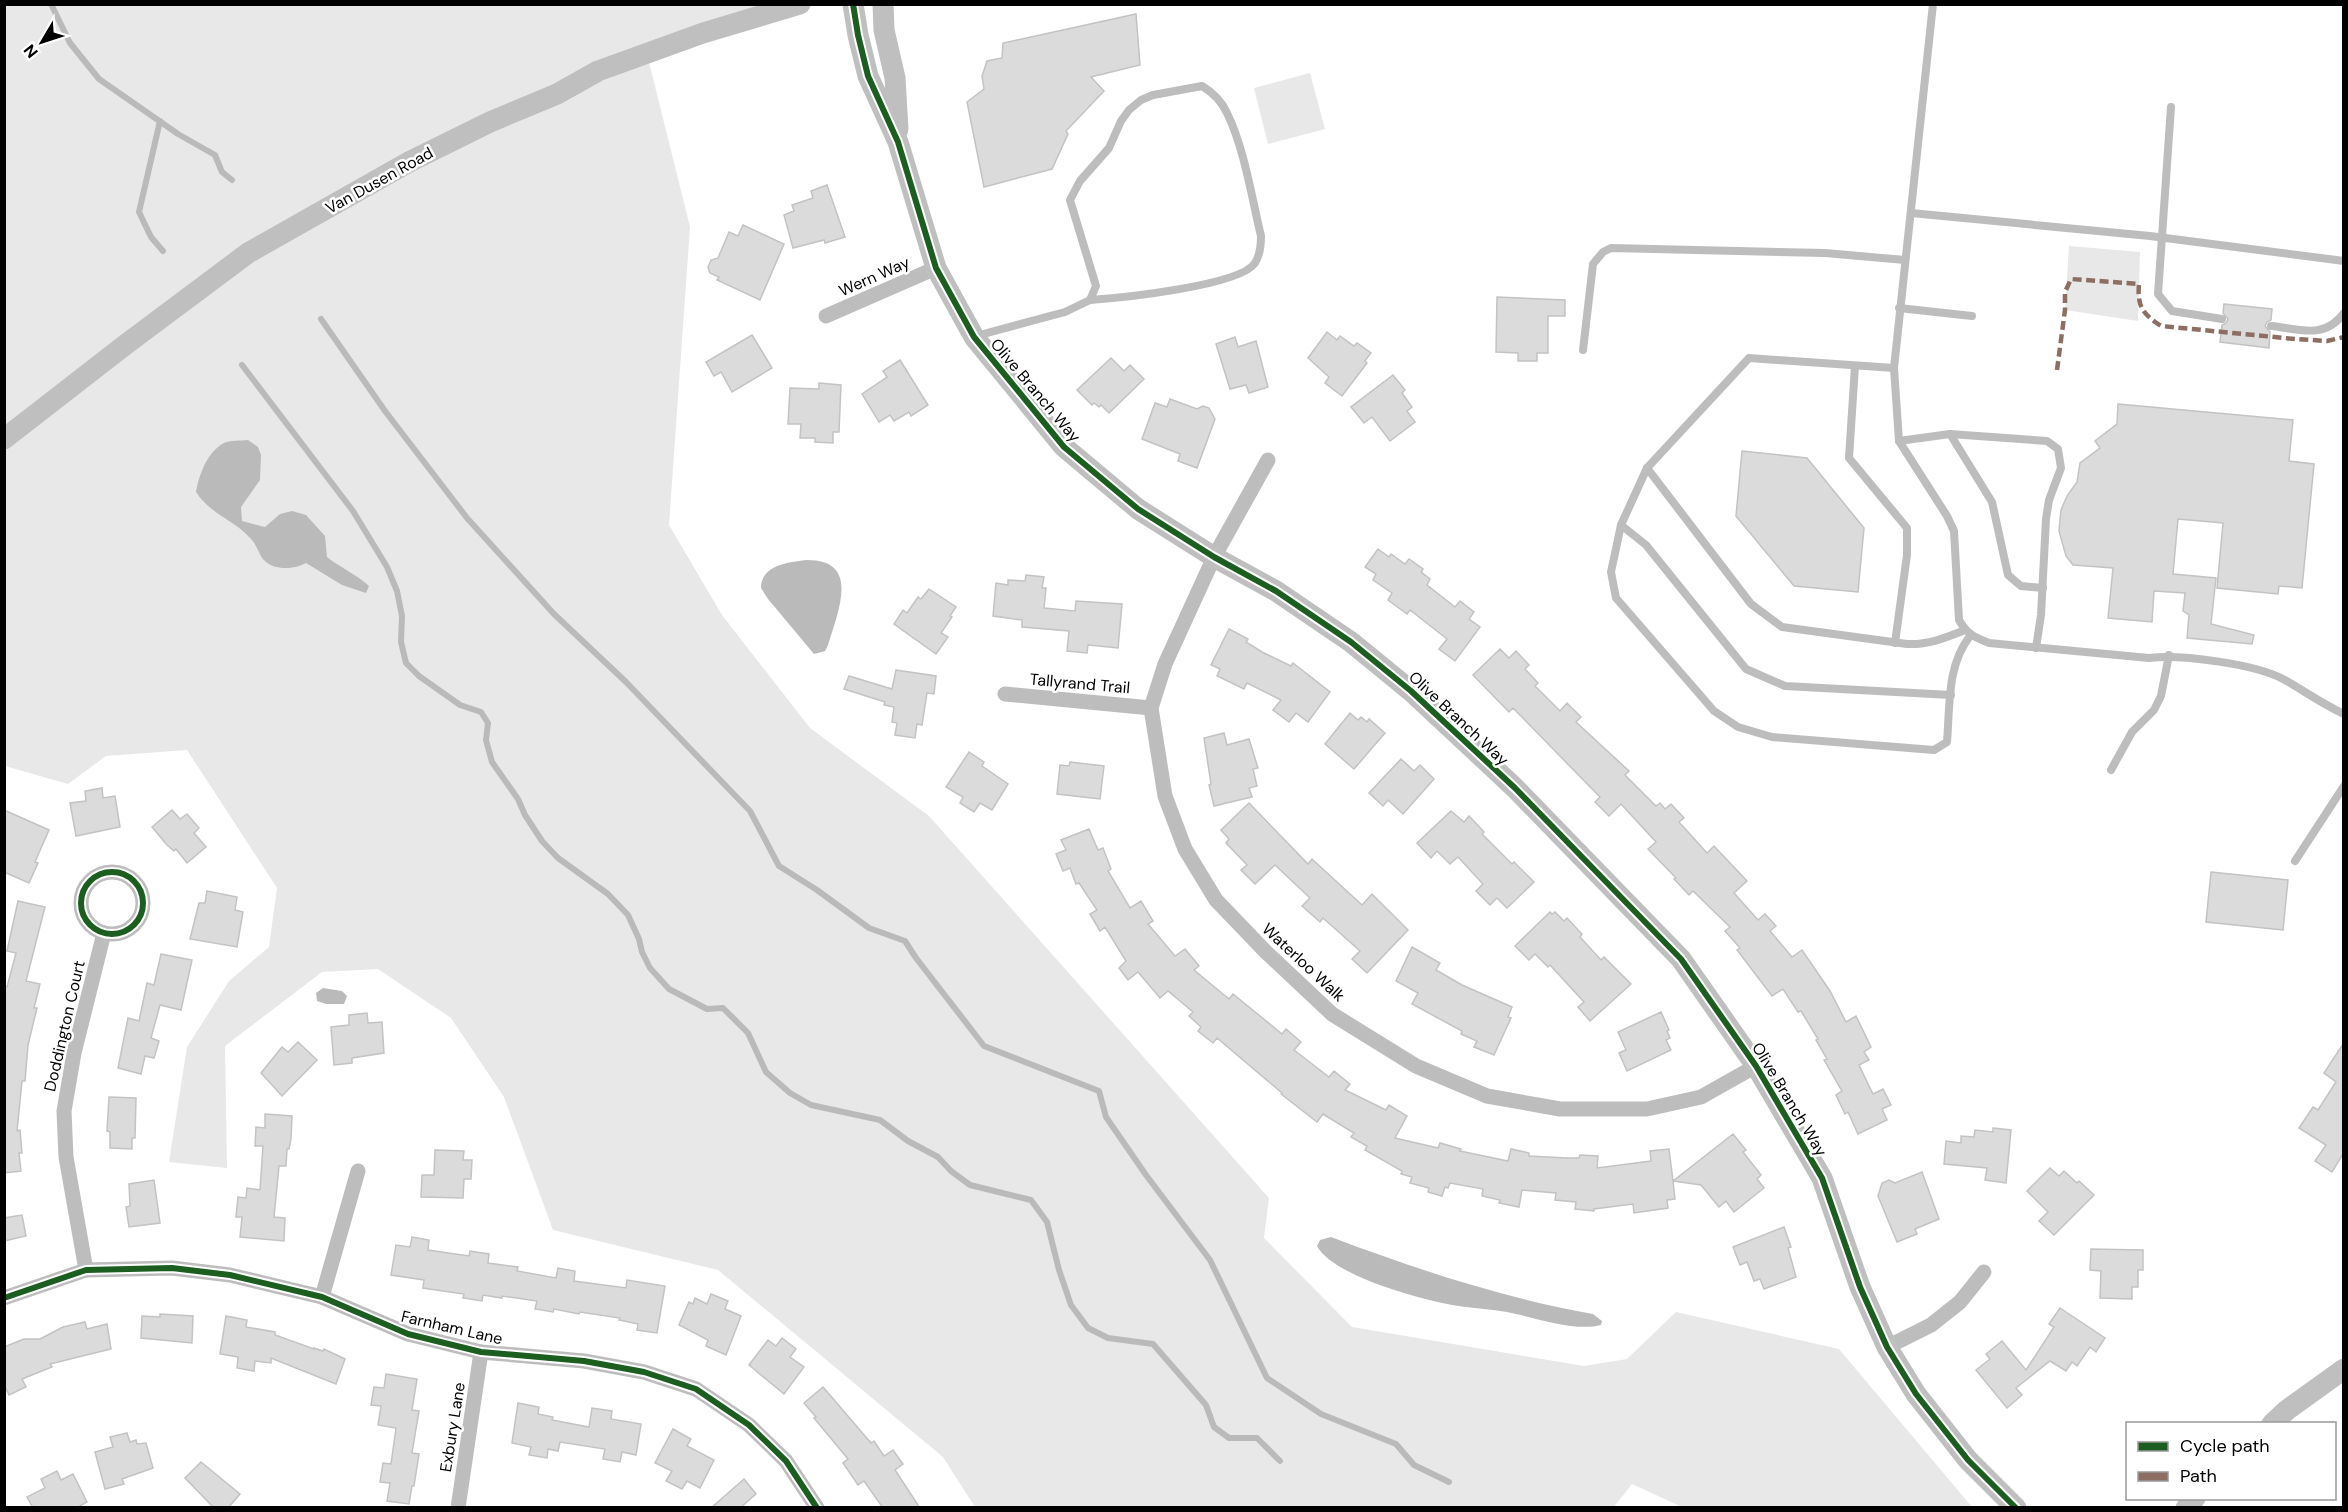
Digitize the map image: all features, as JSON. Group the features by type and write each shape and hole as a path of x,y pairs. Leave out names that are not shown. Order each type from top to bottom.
{"street":[{"name":"Van Dusen Road","path":"4,439 248,253 409,162 490,122 557,94 598,71 703,33 800,4"},
{"name":"Olive Branch Way","path":"853,4 868,76 898,142 936,268 974,337 1064,447 1138,509 1214,557 1276,591 1351,642 1412,691 1515,788 1681,959 1756,1066 1822,1178 1860,1287 1887,1347 1916,1394 1968,1460 2016,1508"},
{"name":"Olive Branch Way","path":"883,4 884,30 895,78 898,142"},
{"name":"Wern Way","path":"826,316 936,268"},
{"name":"Waterloo Walk","path":"1268,460 1214,557 1165,664 1151,708 1165,796 1185,849 1216,900 1265,951 1332,1014 1416,1066 1487,1096 1560,1110 1647,1109 1701,1097 1756,1066"},
{"name":"Tallyrand Trail","path":"1005,694 1151,708"},
{"path":"119,872 129,876 136,883 143,901 142,911 139,920 123,932 104,933 94,929 87,921 80,901 83,890 97,875 119,872"},
{"name":"Doddington Court","path":"86,1270 66,1157 64,1111 74,1053 104,933"},
{"path":"322,1297 358,1171"},
{"name":"Farnham Lane","path":"4,1298 86,1270 172,1268 230,1275 322,1297 408,1334 482,1352 584,1361 644,1372 696,1389 749,1425 786,1461 817,1508"},
{"path":"1887,1347 1931,1325 1960,1302 1984,1272"},
{"name":"Exbury Lane","path":"458,1508 482,1352"},
{"path":"2274,1422 2343,1369"}],"lane":[{"path":"1932,4 1894,368 1899,441 1947,516 1954,531 1959,620 1968,633 1989,643 2149,657 2169,655 2261,670 2281,678 2343,714"},
{"path":"974,337 1065,312 1090,300 1129,298 1232,278 1255,262 1261,245 1261,236 1239,146 1227,112 1210,91 1202,86 1153,95 1141,100 1121,121 1109,148 1080,181 1070,200 1096,286 1090,300"},
{"path":"2171,107 2158,294 2172,311 2222,319"},
{"path":"1911,213 2162,238 2343,261"},
{"path":"1583,350 1593,264 1603,252 1611,248 1825,253 1905,260"},
{"path":"1899,308 1972,316"},
{"path":"2271,326 2315,331 2332,327 2343,313"},
{"path":"1894,368 1749,358 1647,468 1621,525 1611,572 1617,598 1714,711 1738,727 1772,737 1934,750 1947,742 1957,656 1968,633"},
{"path":"1855,366 1849,458 1907,528 1907,555 1895,643"},
{"path":"1899,441 1950,434 2046,441 2058,449 2061,468 2049,500 2046,519 2043,588 2036,648"},
{"path":"1950,434 1992,502 2008,575 2021,586 2043,588"},
{"path":"1647,468 1751,604 1782,627 1922,645 1968,633"},
{"path":"1621,525 1647,545 1746,669 1785,686 1951,695"},
{"path":"2111,770 2132,732 2154,711 2161,696 2169,655"},
{"path":"2295,861 2343,786"}],"shaded area":[{"path":"4,5 800,5 647,54 690,227 669,525 722,615 810,728 929,816 1269,1198 1264,1238 1352,1327 1584,1366 1627,1359 1676,1312 1839,1349 1972,1507 1682,1507 1632,1484 1613,1508 975,1507 943,1457 718,1270 553,1230 504,1097 451,1018 378,969 322,972 225,1046 227,1168 169,1162 187,1047 229,981 269,947 277,888 187,750 106,756 68,784 5,766"},
{"path":"1310,73 1325,129 1268,144 1254,88"},
{"path":"2069,246 2140,252 2138,321 2065,310"},
{"path":"248,440 258,447 261,455 260,480 241,507 242,521 265,527 280,514 292,511 306,515 325,536 327,557 369,586 366,593 342,585 306,563 285,568 269,564 243,532 202,500 196,492 197,485 208,458 226,442"},
{"path":"807,560 824,562 834,568 840,578 842,590 837,617 828,645 825,651 814,654 761,588 766,574 777,566"},
{"path":"323,988 342,991 347,996 344,1004 326,1004 317,1001 316,993"},
{"path":"1331,1237 1460,1282 1526,1300 1593,1314 1602,1321 1601,1325 1579,1327 1554,1323 1507,1312 1452,1305 1399,1292 1358,1276 1326,1257 1317,1246 1320,1240"}],"building":[{"path":"1136,14 1140,65 1091,77 1104,91 1066,131 1068,134 1052,169 984,187 967,102 984,89 982,76 987,61 1002,58 1003,43"},
{"path":"827,185 845,237 793,248 784,215 794,211 792,205 813,198 811,191"},
{"path":"743,225 784,244 760,300 717,280 719,277 710,273 708,267 711,260 718,258 729,232 738,236"},
{"path":"1497,297 1565,300 1565,316 1548,316 1548,353 1537,353 1537,361 1518,361 1518,353 1496,352"},
{"path":"2224,304 2272,309 2271,320 2265,326 2270,332 2269,348 2220,342 2222,325 2228,319 2223,313"},
{"path":"1327,332 1337,340 1340,336 1354,346 1357,343 1371,353 1365,361 1367,363 1342,396 1325,383 1329,377 1308,358"},
{"path":"752,335 772,368 732,392 721,372 714,376 706,362"},
{"path":"1235,337 1238,347 1256,341 1268,387 1249,393 1246,385 1230,389 1216,344"},
{"path":"1111,358 1124,371 1130,365 1144,379 1109,413 1101,405 1099,407 1094,403 1092,405 1077,390"},
{"path":"900,360 928,405 911,416 909,412 894,421 890,415 879,422 862,394 887,377 883,371"},
{"path":"1393,375 1405,390 1402,393 1412,407 1407,411 1415,422 1390,441 1372,417 1364,423 1351,407"},
{"path":"819,383 841,385 839,432 833,432 833,443 815,442 815,438 800,438 801,424 788,424 790,388 819,389"},
{"path":"1170,399 1197,409 1203,406 1209,408 1215,419 1197,468 1178,461 1180,454 1142,439 1155,403 1167,407"},
{"path":"2118,404 2293,420 2289,461 2314,464 2302,588 2279,586 2278,594 2217,588 2223,523 2178,519 2173,574 2216,578 2211,624 2254,635 2252,644 2187,638 2189,615 2183,611 2185,593 2154,591 2152,622 2108,618 2113,568 2073,565 2066,556 2059,531 2061,510 2077,482 2080,463 2100,448 2095,441 2117,424"},
{"path":"1742,451 1807,458 1864,528 1858,592 1794,586 1736,516"},
{"path":"1378,549 1389,557 1391,554 1405,564 1409,559 1423,569 1421,572 1430,579 1427,585 1455,607 1460,601 1474,612 1469,619 1480,627 1455,661 1439,649 1447,639 1410,610 1407,614 1388,600 1392,593 1373,580 1376,574 1365,567"},
{"path":"1026,575 1044,577 1042,588 1046,588 1044,608 1075,611 1076,601 1122,604 1118,648 1088,645 1087,653 1067,651 1069,631 1022,627 1022,620 993,616 996,583 1008,585 1008,580 1025,581"},
{"path":"929,589 956,607 941,633 948,637 936,654 894,624 903,610 907,613 918,597 921,599"},
{"path":"1229,629 1248,639 1246,642 1262,652 1291,666 1293,663 1330,692 1308,722 1296,713 1289,722 1273,710 1281,700 1247,683 1244,689 1217,676 1220,669 1211,665"},
{"path":"1500,649 1509,658 1516,651 1529,665 1525,669 1538,683 1535,686 1560,711 1567,703 1581,717 1576,722 1629,771 1625,775 1656,806 1660,803 1665,809 1671,804 1684,818 1679,822 1707,853 1714,846 1747,881 1734,893 1758,920 1765,914 1776,926 1770,931 1792,957 1802,950 1830,991 1846,1022 1856,1016 1871,1047 1864,1052 1869,1060 1859,1065 1873,1094 1883,1089 1891,1105 1882,1109 1887,1120 1858,1134 1848,1112 1845,1114 1836,1095 1842,1091 1824,1060 1827,1059 1816,1040 1818,1039 1801,1011 1798,1012 1783,989 1772,996 1737,950 1740,948 1725,931 1730,927 1693,891 1689,895 1674,879 1676,878 1648,849 1656,842 1621,804 1609,816 1595,802 1600,797 1513,708 1509,712 1473,675"},
{"path":"896,670 936,676 934,694 927,693 922,725 917,724 915,738 895,735 897,723 892,722 894,707 844,689 849,676 892,689"},
{"path":"1350,713 1358,720 1361,717 1367,722 1369,719 1385,733 1354,769 1325,744"},
{"path":"1224,733 1227,745 1249,739 1258,768 1253,769 1257,786 1249,788 1252,797 1214,806 1209,785 1211,784 1204,738"},
{"path":"969,752 984,762 982,766 1008,784 992,810 980,803 974,812 960,803 963,797 946,787"},
{"path":"1401,759 1414,771 1420,765 1434,779 1403,814 1388,800 1383,806 1369,793"},
{"path":"1070,762 1104,766 1100,799 1057,794 1060,765 1069,766"},
{"path":"102,788 103,798 115,796 120,827 76,836 70,803 86,801 85,791"},
{"path":"1249,803 1308,864 1312,859 1362,905 1372,894 1408,930 1367,973 1352,959 1360,951 1323,918 1320,922 1302,906 1310,898 1275,865 1255,884 1241,870 1247,865 1226,843 1229,839 1221,830"},
{"path":"4,810 49,830 35,862 38,863 29,883 4,872"},
{"path":"172,810 180,819 187,814 199,828 194,833 206,847 187,863 176,849 174,851 167,845 152,827"},
{"path":"1451,811 1464,822 1469,816 1484,832 1482,834 1534,882 1507,908 1497,898 1490,905 1476,891 1483,884 1458,857 1450,864 1437,851 1431,858 1417,843"},
{"path":"1089,829 1098,850 1103,848 1111,869 1108,871 1130,908 1141,901 1153,921 1148,924 1175,956 1185,949 1199,966 1194,970 1229,999 1233,994 1282,1034 1286,1029 1301,1042 1294,1050 1329,1077 1334,1071 1350,1084 1345,1090 1386,1110 1389,1105 1407,1116 1395,1138 1438,1148 1440,1143 1461,1149 1460,1151 1508,1161 1511,1149 1529,1153 1529,1156 1579,1158 1580,1155 1598,1156 1597,1168 1651,1161 1650,1151 1669,1149 1675,1199 1667,1200 1668,1208 1634,1213 1633,1204 1594,1209 1594,1211 1575,1209 1576,1202 1555,1200 1556,1193 1522,1190 1519,1207 1499,1203 1500,1200 1482,1196 1483,1189 1450,1183 1448,1188 1445,1187 1442,1196 1428,1192 1429,1188 1410,1183 1412,1177 1401,1174 1402,1171 1365,1150 1367,1146 1351,1137 1354,1133 1323,1114 1317,1122 1217,1038 1213,1043 1198,1031 1201,1027 1189,1016 1193,1012 1168,991 1160,998 1138,972 1128,980 1119,968 1126,961 1105,927 1100,931 1090,914 1097,910 1079,883 1076,884 1070,868 1063,871 1056,854 1066,850 1061,840"},
{"path":"2211,872 2288,880 2283,930 2206,922"},
{"path":"207,891 237,897 235,910 243,912 237,947 190,939 199,903 205,903"},
{"path":"18,901 45,907 26,981 40,984 28,1045 25,1081 22,1081 17,1131 20,1130 21,1171 4,1173 4,986 7,987 16,953 7,951"},
{"path":"1550,912 1552,914 1555,912 1564,921 1567,918 1582,934 1580,937 1601,960 1604,957 1631,984 1590,1021 1578,1007 1584,1002 1550,965 1548,967 1535,954 1529,960 1515,946"},
{"path":"1412,947 1440,963 1436,970 1462,985 1512,1007 1508,1017 1511,1018 1494,1055 1474,1047 1477,1041 1461,1034 1462,1031 1412,1004 1418,993 1396,981"},
{"path":"161,954 192,960 181,1010 160,1005 151,1038 159,1041 154,1058 145,1056 141,1074 118,1068 128,1018 139,1021 147,983 154,985"},
{"path":"1661,1012 1669,1030 1667,1031 1670,1038 1666,1040 1671,1050 1627,1071 1619,1053 1626,1050 1618,1032"},
{"path":"367,1013 368,1023 382,1022 384,1053 352,1058 352,1063 334,1065 331,1027 349,1025 349,1015"},
{"path":"298,1042 317,1060 282,1096 261,1073 282,1047 288,1052"},
{"path":"2343,1044 2343,1154 2332,1172 2315,1161 2326,1145 2299,1128 2313,1107 2318,1110 2336,1082 2324,1073"},
{"path":"109,1097 136,1098 135,1138 132,1138 132,1149 110,1148 110,1132 107,1131"},
{"path":"265,1114 292,1116 286,1166 279,1166 274,1217 285,1218 284,1241 240,1237 242,1217 236,1217 238,1197 246,1198 247,1188 260,1190 263,1146 255,1146 256,1127 265,1128"},
{"path":"1993,1128 2011,1130 2006,1183 1985,1180 1987,1168 1944,1164 1946,1141 1961,1143 1961,1136 1974,1137 1975,1130 1993,1132"},
{"path":"1733,1134 1746,1150 1743,1152 1761,1175 1757,1179 1764,1188 1734,1212 1726,1201 1719,1207 1701,1185 1673,1181"},
{"path":"435,1150 464,1151 463,1160 472,1160 471,1179 464,1179 463,1198 421,1197 422,1175 434,1175"},
{"path":"2050,1168 2059,1176 2064,1171 2094,1195 2054,1235 2039,1221 2048,1212 2027,1191"},
{"path":"1922,1172 1939,1219 1915,1229 1917,1234 1897,1242 1878,1196 1882,1183 1889,1180 1895,1183"},
{"path":"154,1180 160,1223 129,1227 126,1207 130,1206 129,1184"},
{"path":"22,1215 26,1236 4,1241 4,1218"},
{"path":"1784,1227 1791,1247 1788,1248 1796,1277 1764,1289 1760,1279 1754,1281 1747,1262 1740,1265 1733,1247"},
{"path":"412,1237 429,1240 428,1250 469,1256 470,1251 489,1254 488,1263 518,1267 517,1271 556,1278 558,1268 575,1271 574,1281 626,1288 627,1280 665,1286 657,1333 637,1330 638,1324 619,1320 620,1318 554,1309 553,1312 535,1309 537,1301 483,1295 482,1301 463,1298 464,1294 423,1288 424,1280 391,1275 396,1245 410,1247"},
{"path":"2091,1249 2143,1250 2143,1270 2138,1270 2138,1287 2132,1287 2132,1299 2100,1298 2101,1271 2090,1270"},
{"path":"711,1294 728,1301 725,1309 741,1316 726,1355 706,1346 708,1340 679,1325 689,1302 693,1304 695,1298 707,1304"},
{"path":"2060,1308 2105,1338 2096,1352 2090,1347 2077,1366 2072,1362 2066,1371 2050,1361 2016,1388 2022,1395 2007,1408 1976,1370 1990,1359 1986,1354 2002,1341 2026,1370 2054,1327 2049,1324"},
{"path":"160,1314 193,1316 192,1343 141,1338 142,1316 160,1317"},
{"path":"226,1316 247,1320 246,1327 275,1332 275,1335 314,1349 323,1351 324,1349 345,1359 336,1384 271,1358 271,1363 255,1361 254,1371 237,1368 238,1357 220,1354"},
{"path":"85,1322 87,1329 107,1324 111,1349 50,1364 52,1367 22,1379 26,1387 9,1395 4,1384 4,1347 24,1339 40,1339 63,1327"},
{"path":"782,1338 796,1349 790,1357 804,1367 784,1394 749,1365 768,1340 776,1346"},
{"path":"386,1374 417,1379 412,1410 419,1411 412,1453 419,1454 409,1504 387,1501 390,1483 380,1482 383,1463 391,1464 396,1428 378,1425 381,1406 371,1405 374,1387 384,1388"},
{"path":"823,1387 871,1443 874,1441 884,1456 893,1450 903,1464 895,1470 920,1508 883,1508 864,1481 858,1485 843,1463 848,1459 804,1403"},
{"path":"518,1403 539,1407 538,1414 553,1417 552,1420 589,1427 592,1408 612,1411 611,1419 641,1424 636,1455 622,1452 620,1462 603,1459 605,1449 560,1442 558,1451 548,1449 547,1458 529,1455 531,1447 512,1443"},
{"path":"673,1429 691,1439 687,1446 714,1460 700,1488 687,1481 682,1489 666,1481 672,1471 655,1463"},
{"path":"127,1433 130,1442 136,1440 137,1444 146,1443 153,1468 122,1479 124,1484 105,1489 95,1452 113,1447 110,1437"},
{"path":"201,1462 240,1494 228,1508 214,1508 185,1478"},
{"path":"57,1471 61,1480 73,1474 87,1502 76,1508 33,1508 27,1497 45,1488 41,1479"},
{"path":"744,1479 756,1494 740,1508 711,1508"}],"waterway":[{"path":"51,4 70,43 99,79 178,134 215,155 222,172 232,180"},
{"path":"160,121 139,212 151,237 163,251"},
{"path":"321,319 385,411 467,518 554,614 626,682 750,811 779,866 869,928 905,941 984,1046 1099,1091 1106,1117 1210,1260 1267,1378 1321,1414 1396,1444 1414,1465 1449,1482"},
{"path":"242,365 353,511 387,567 397,591 402,616 401,642 406,663 419,676 460,705 481,712 488,723 486,740 492,762 518,799 525,815 542,841 558,858 608,894 628,915 650,968 669,989 707,1009 723,1008 748,1033 766,1072 790,1093 811,1105 880,1120 908,1141 938,1157 951,1171 970,1185 1031,1200 1047,1222 1059,1270 1071,1305 1088,1328 1108,1338 1153,1344 1206,1405 1214,1427 1229,1438 1257,1438 1280,1461"}],"marked path":[{"path":"2057,370 2065,310 2065,292 2071,279 2139,284 2142,309 2161,326 2327,341 2344,337"}],"cycle path":[{"path":"853,4 868,76 898,142 936,268 974,337 1064,447 1138,509 1214,557 1276,591 1351,642 1411,691 1515,788 1681,959 1756,1066 1822,1178 1860,1287 1887,1347 1916,1394 1968,1460 2016,1508"},
{"path":"106,872 118,872 134,881 141,891 143,903 141,915 134,925 118,934 106,934 95,929 86,920 81,909 81,897 86,886 95,877 106,872"},
{"path":"4,1298 86,1270 172,1268 230,1275 322,1297 408,1334 481,1352 584,1361 644,1372 696,1389 749,1425 786,1461 817,1508"}]}
